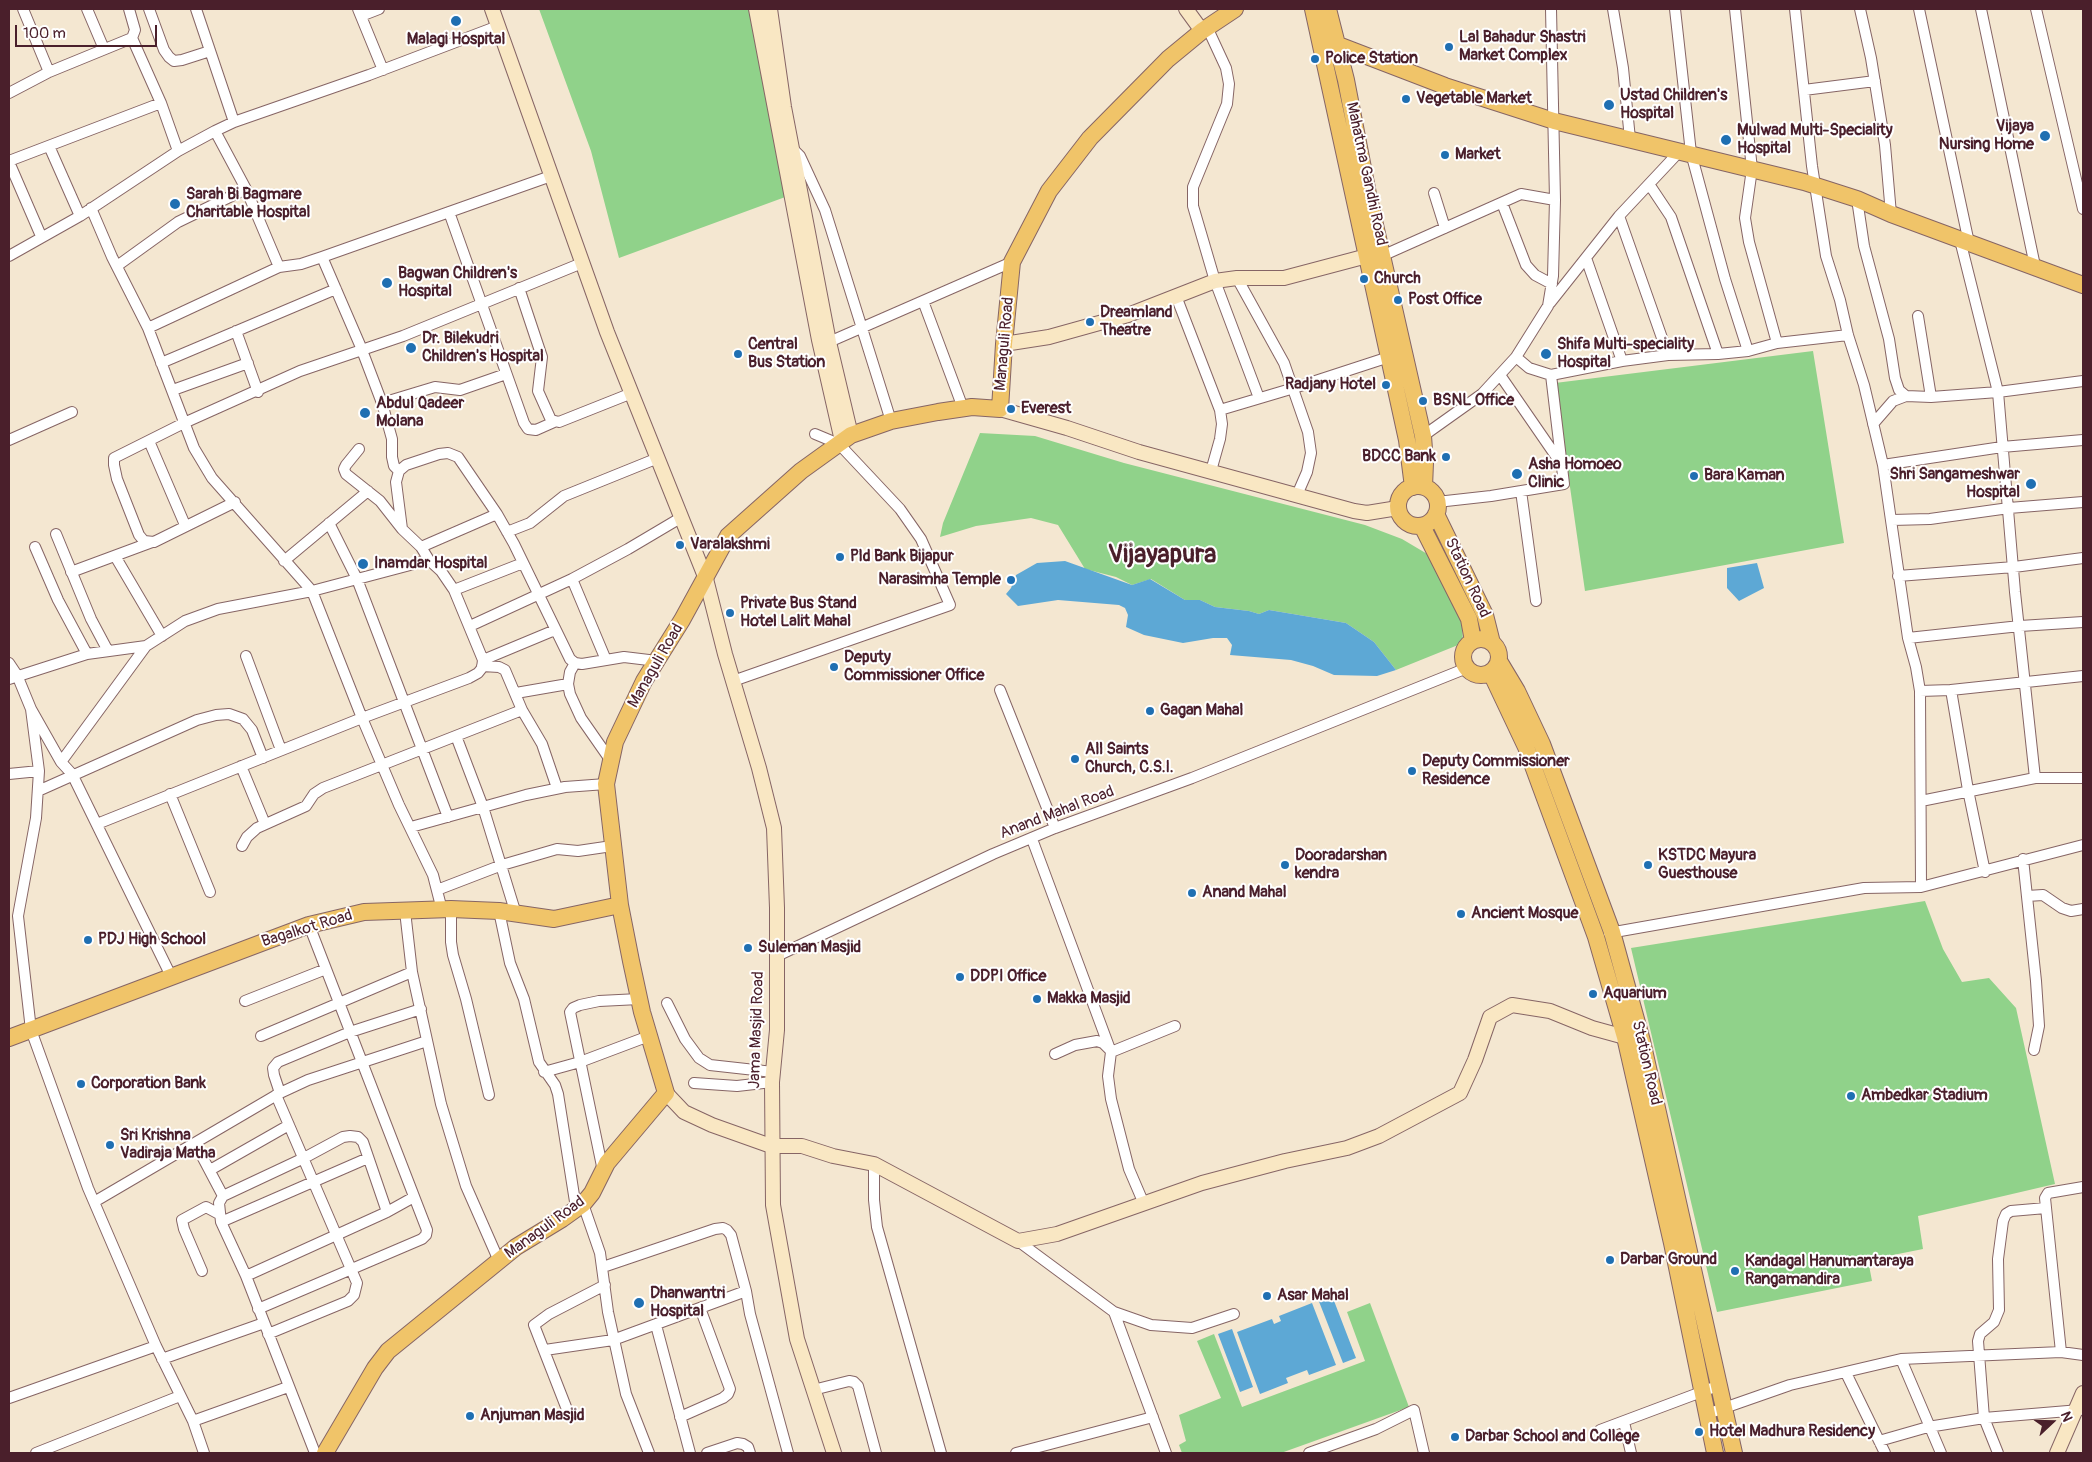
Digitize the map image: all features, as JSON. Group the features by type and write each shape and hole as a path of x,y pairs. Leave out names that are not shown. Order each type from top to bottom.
{"main road":[{"name":"Managuli Road","path":"325,1453 375,1368 388,1351 499,1261 580,1206 592,1193 607,1163 666,1093 639,999 620,906 606,784 615,742 644,681 706,579 728,536 801,470 844,440 890,421 963,408 1000,409 1012,262 1049,190 1090,138 1168,59 1205,29 1235,9"},
{"name":"Mahatma Gandhi Road","path":"1313,9 1407,440 1419,487"},
{"name":"Mahatma Gandhi Road","path":"1328,9 1338,45 1368,194 1384,255 1424,436 1425,463 1419,487"},
{"path":"1338,45 1445,86 1554,121 1752,169 1857,199 1964,242 2035,266 2083,285"},
{"path":"1419,487 1434,496 1436,508 1433,519 1422,526 1409,524 1403,520 1398,508 1402,494 1419,487"},
{"name":"Station Road","path":"1436,508 1485,615 1492,643"},
{"name":"Station Road","path":"1422,526 1469,619 1472,641"},
{"path":"1482,639 1492,643 1498,651 1495,667 1482,675 1474,674 1466,668 1463,658 1465,648 1472,641 1482,639"},
{"name":"Station Road","path":"1495,667 1517,690 1542,744 1612,932 1642,1041 1734,1453"},
{"name":"Station Road","path":"1495,667 1596,938 1625,1037 1715,1453"},
{"name":"Bagalkot Road","path":"9,1038 309,925 364,912 446,909 499,911 554,919 620,906"}],"street":[{"path":"23,9 49,72"},
{"path":"88,9 104,50"},
{"path":"9,93 49,72 132,38 136,30 129,9"},
{"path":"149,9 164,50 174,61 210,51"},
{"path":"196,9 234,122"},
{"path":"379,9 359,12 384,70"},
{"name":"Jama Masjid Road","path":"492,9 582,263 706,579 774,828 777,1030 772,1077 771,1146 773,1204 797,1339 834,1453"},
{"path":"756,9 829,342 844,440"},
{"path":"733,681 950,605 921,539 900,509 844,440 819,340 786,145 784,107 770,9"},
{"path":"1186,9 1205,29 1226,68 1229,84 1227,104 1192,187 1192,196 1215,281 1259,398"},
{"path":"1548,306 1552,284 1555,200 1551,9"},
{"path":"1613,9 1623,68 1630,139"},
{"path":"1675,9 1685,153 1748,351"},
{"path":"1735,9 1752,169 1745,218 1748,242 1777,343"},
{"path":"1795,9 1812,166 1826,256 1864,385 1873,424 1892,520 1898,576 1908,638 1920,691 1921,886"},
{"path":"1860,9 1875,81 1891,214"},
{"path":"1919,9 1964,242 1998,392 2035,778"},
{"path":"1981,9 2035,266"},
{"path":"2036,9 2083,209"},
{"path":"9,256 41,236 80,216 178,151 234,122 384,70 498,26"},
{"path":"132,38 178,151"},
{"path":"1804,90 1875,81"},
{"path":"41,236 9,162 160,103"},
{"path":"215,131 246,189 279,268"},
{"path":"786,145 800,156 821,199 890,421"},
{"path":"49,146 80,216"},
{"path":"1424,436 1482,394 1500,375 1516,357 1548,306 1619,216 1648,184 1685,153"},
{"path":"148,328 279,268 301,264 322,257 551,176"},
{"path":"1648,184 1670,217 1718,354"},
{"path":"117,266 178,222 246,189"},
{"path":"1434,193 1445,228"},
{"path":"1384,255 1521,194 1555,200"},
{"path":"1857,199 1864,246 1889,339 1895,378 1899,390 1906,396"},
{"path":"1502,203 1526,265 1535,275 1552,284"},
{"path":"92,208 117,266 148,328 194,448 212,478 312,591 362,718 399,805 433,875 437,890 446,909 453,955 466,999 489,1095"},
{"path":"449,212 480,304 524,423 528,429 536,430 632,393"},
{"path":"1619,216 1668,355"},
{"path":"1004,344 1049,337 1128,315 1215,281 1237,278 1284,278 1367,256"},
{"path":"322,257 362,350 382,403 392,439 394,466 399,470"},
{"path":"1586,258 1622,361"},
{"path":"829,342 1012,262"},
{"path":"154,542 144,541 138,535 114,465 114,458 120,454 300,371 403,336 582,263"},
{"path":"1237,278 1284,363 1308,432 1312,453 1307,472 1297,495"},
{"path":"519,288 542,357 538,391 543,405 554,422"},
{"path":"161,363 336,289"},
{"path":"1176,296 1220,410 1222,424 1212,471"},
{"path":"924,301 963,408"},
{"path":"1918,316 1931,397"},
{"path":"236,331 258,392"},
{"path":"1516,357 1529,368 1551,375 1622,361 1668,355 1748,351 1777,343 1848,335"},
{"path":"1220,410 1389,357"},
{"path":"173,390 248,363"},
{"path":"382,403 435,387 460,390 506,374"},
{"path":"1500,375 1562,464"},
{"path":"1436,508 1564,484 1551,375"},
{"path":"1873,424 1893,401 1906,396 1931,397 1998,392 2083,382"},
{"path":"1000,409 1067,428 1139,452 1367,513 1398,508"},
{"path":"9,440 72,412"},
{"path":"815,434 844,440"},
{"path":"1882,466 2002,447 2083,440"},
{"path":"149,441 186,525"},
{"path":"359,449 344,469 351,479 380,501 402,529 421,547 429,560 441,571 454,590 470,626 483,663"},
{"path":"402,529 396,482 399,470 406,465 439,454 448,453 458,456 507,532 570,659 575,663 582,664 624,657 657,661"},
{"path":"507,532 530,523 564,496 658,458"},
{"path":"284,561 368,491"},
{"path":"1521,491 1536,601"},
{"path":"71,572 154,542 235,502"},
{"path":"1892,520 1930,519 2009,508 2083,502"},
{"path":"421,547 497,514"},
{"path":"470,626 572,578 628,549 682,517"},
{"path":"329,523 357,579 448,817"},
{"path":"56,534 91,619 108,651"},
{"path":"35,547 58,600 87,654"},
{"path":"115,556 162,636"},
{"path":"1898,576 2014,567 2083,558"},
{"path":"61,762 146,646 185,621 218,609 312,591 429,560"},
{"path":"454,590 523,563"},
{"path":"572,578 606,660"},
{"path":"1908,638 2020,626 2083,622"},
{"path":"98,824 362,718 469,678 478,673 483,663 555,630"},
{"path":"13,677 87,654 146,646"},
{"path":"246,656 281,750"},
{"path":"9,663 13,677 61,762 72,774 98,824 109,852 171,976"},
{"path":"483,663 505,670 522,710 542,744 557,788"},
{"path":"575,663 570,672 568,684 570,694 581,718 611,761"},
{"name":"Anand Mahal Road","path":"777,956 984,858 1055,828 1192,778 1466,668"},
{"path":"1920,691 1951,690 2083,676"},
{"path":"516,693 568,684"},
{"path":"1000,690 1055,828"},
{"path":"1951,690 1968,790 1985,872"},
{"path":"31,709 39,771 38,791 36,818 18,916 31,1030 94,1202 156,1346 193,1421 204,1453"},
{"path":"242,846 247,837 265,824 306,806 314,794 323,788 522,710"},
{"path":"38,791 72,774 197,720 216,715 229,714 243,719 252,730 263,758"},
{"path":"456,736 483,807 516,914"},
{"path":"241,766 265,824"},
{"path":"9,774 39,771"},
{"path":"1921,800 2035,778 2083,778"},
{"path":"411,827 557,788 606,784"},
{"path":"170,794 210,892"},
{"path":"1032,839 1111,1052 1108,1076 1111,1099 1129,1169 1144,1204"},
{"path":"1596,938 1612,932 1864,888 1921,886 1985,872 2023,859 2083,845"},
{"path":"437,890 502,865 557,849 578,851 612,846"},
{"path":"2023,859 2039,1026 2034,1050"},
{"path":"2027,896 2043,895 2071,912 2083,909"},
{"path":"405,911 412,972 441,1104 459,1166 499,1261"},
{"path":"499,911 510,963 524,999 535,1049 544,1072 555,1085 558,1094 580,1206 600,1253 613,1340 626,1394 649,1453"},
{"path":"258,1309 422,1239 426,1235 427,1230 309,925"},
{"path":"246,1001 326,969"},
{"path":"261,1036 412,972"},
{"path":"603,1170 570,1012 573,1008 600,1001 639,999"},
{"path":"667,1004 685,1039 699,1058 710,1065 772,1077"},
{"path":"1018,1241 1057,1234 1211,1181 1285,1160 1347,1148 1379,1136 1460,1093 1475,1060 1490,1017 1512,1005 1550,1011 1592,1028 1642,1041"},
{"path":"268,1334 348,1301 356,1291 357,1284 289,1125 278,1094 273,1068 278,1062 350,1032 421,1009"},
{"path":"1111,1052 1175,1026"},
{"path":"544,1072 580,1062 649,1036"},
{"path":"94,1202 278,1094 308,1080 427,1041"},
{"path":"1055,1054 1075,1045 1098,1041 1103,1043 1111,1052"},
{"path":"694,1083 737,1086 772,1077"},
{"path":"666,1093 684,1112 712,1125 771,1146 802,1146 833,1156 874,1164 1018,1241 1114,1312 1151,1325 1192,1328 1234,1314"},
{"path":"210,1170 289,1125"},
{"path":"315,1453 246,1276 220,1218 219,1203 223,1196 304,1158 343,1137 350,1136 358,1137 363,1142 387,1212"},
{"path":"195,1143 223,1196"},
{"path":"220,1218 368,1158"},
{"path":"874,1164 874,1200 877,1226 941,1453"},
{"path":"2061,1352 2045,1198 2048,1193 2083,1187"},
{"path":"246,1276 387,1212 414,1197"},
{"path":"202,1271 182,1220 206,1208 220,1218"},
{"path":"1998,1453 1984,1418 1978,1341 1980,1334 1994,1322 1999,1310 1998,1259 2003,1221 2006,1214 2010,1210 2046,1208"},
{"path":"603,1267 722,1228 731,1235 750,1314 788,1453"},
{"path":"568,1412 534,1325 549,1314 605,1285"},
{"path":"545,1350 613,1340 746,1291"},
{"path":"680,1417 723,1398 730,1389 700,1308"},
{"path":"1114,1312 1166,1453"},
{"path":"162,1358 264,1323"},
{"path":"656,1325 690,1453"},
{"path":"9,1398 156,1346"},
{"path":"1708,1414 1790,1385 1901,1359 2061,1352 2083,1355"},
{"path":"1901,1359 1940,1453"},
{"path":"1846,1373 1885,1453"},
{"path":"813,1390 849,1381 854,1382 858,1386 876,1453"},
{"path":"1600,1430 1720,1385"},
{"path":"193,1421 288,1387"},
{"path":"2057,1453 2080,1410 2083,1393"},
{"path":"36,1453 180,1396"},
{"path":"1309,1453 1376,1429 1414,1410 1424,1453"},
{"path":"1879,1441 1928,1427 1984,1418 2080,1410"},
{"path":"1016,1453 1153,1418"},
{"path":"1624,1422 1632,1453"},
{"path":"707,1453 736,1444 743,1444 748,1447 750,1453"}],"green space":[{"path":"539,9 765,9 788,196 619,258 591,151"},
{"path":"1813,351 1844,543 1585,591 1555,383"},
{"path":"980,433 1035,436 1124,463 1365,525 1402,539 1434,558 1462,621 1463,643 1396,670 1374,642 1346,623 1269,610 1259,614 1215,607 1200,600 1185,600 1151,579 1132,585 1116,577 1085,569 1058,525 1031,518 976,526 940,537 943,523"},
{"name":"Ambedkar Stadium","path":"1925,901 1943,949 1962,982 1989,978 2016,1008 2055,1184 1918,1216 1923,1249 1868,1260 1872,1281 1717,1312 1631,948"},
{"path":"1370,1303 1409,1407 1281,1453 1182,1453 1179,1445 1186,1441 1179,1415 1221,1398 1197,1341 1214,1334 1242,1407 1365,1361 1347,1312"}],"water":[{"path":"1065,561 1132,585 1150,579 1185,600 1200,600 1215,607 1259,614 1269,610 1346,623 1374,642 1396,670 1377,676 1334,675 1313,666 1291,660 1230,655 1232,645 1227,638 1213,638 1183,643 1144,635 1126,627 1128,615 1125,608 1119,605 1058,600 1018,606 1006,594 1011,588 1016,575 1037,563"},
{"path":"1757,563 1764,588 1739,601 1727,588 1727,568"},
{"path":"1331,1293 1356,1358 1343,1363 1318,1299"},
{"path":"1312,1303 1336,1365 1309,1375 1307,1370 1286,1378 1288,1383 1260,1394 1237,1332 1272,1319 1274,1324 1281,1321 1279,1316"},
{"path":"1232,1329 1253,1387 1240,1392 1218,1334"}],"place":[{"name":"Malagi Hospital","path":"456,21"},
{"name":"Lal Bahadur Shastri Market Complex","path":"1449,47"},
{"name":"Police Station","path":"1315,59"},
{"name":"Vegetable Market","path":"1406,99"},
{"name":"Ustad Children's Hospital","path":"1609,105"},
{"name":"Vijaya Nursing Home","path":"2045,136"},
{"name":"Mulwad Multi-Speciality Hospital","path":"1726,140"},
{"name":"Market","path":"1445,155"},
{"name":"Sarah Bi Bagmare Charitable Hospital","path":"175,204"},
{"name":"Church","path":"1364,279"},
{"name":"Bagwan Children's Hospital","path":"387,283"},
{"name":"Post Office","path":"1398,300"},
{"name":"Dreamland Theatre","path":"1090,322"},
{"name":"Dr. Bilekudri Children's Hospital","path":"411,348"},
{"name":"Central Bus Station","path":"738,354"},
{"name":"Shifa Multi-speciality Hospital","path":"1546,354"},
{"name":"Radjany Hotel","path":"1386,385"},
{"name":"BSNL Office","path":"1423,401"},
{"name":"Everest","path":"1011,409"},
{"name":"Abdul Qadeer Molana","path":"365,413"},
{"name":"BDCC Bank","path":"1446,457"},
{"name":"Asha Homoeo Clinic","path":"1517,474"},
{"name":"Bara Kaman","path":"1694,476"},
{"name":"Shri Sangameshwar Hospital","path":"2031,484"},
{"name":"Varalakshmi","path":"680,545"},
{"name":"Pld Bank Bijapur","path":"840,557"},
{"name":"Inamdar Hospital","path":"363,564"},
{"name":"Narasimha Temple","path":"1011,580"},
{"name":"Private Bus Stand Hotel Lalit Mahal","path":"730,613"},
{"name":"Deputy Commissioner Office","path":"834,667"},
{"name":"Gagan Mahal","path":"1150,711"},
{"name":"All Saints Church, C.S.I.","path":"1075,759"},
{"name":"Deputy Commissioner Residence","path":"1412,771"},
{"name":"Dooradarshan kendra","path":"1285,865"},
{"name":"KSTDC Mayura Guesthouse","path":"1648,865"},
{"name":"Anand Mahal","path":"1192,893"},
{"name":"Ancient Mosque","path":"1461,914"},
{"name":"PDJ High School","path":"88,940"},
{"name":"Suleman Masjid","path":"748,948"},
{"name":"DDPI Office","path":"960,977"},
{"name":"Aquarium","path":"1593,994"},
{"name":"Makka Masjid","path":"1037,999"},
{"name":"Corporation Bank","path":"81,1084"},
{"name":"Ambedkar Stadium","path":"1851,1096"},
{"name":"Sri Krishna Vadiraja Matha","path":"110,1145"},
{"name":"Darbar Ground","path":"1610,1260"},
{"name":"Kandagal Hanumantaraya Rangamandira","path":"1735,1271"},
{"name":"Asar Mahal","path":"1267,1296"},
{"name":"Dhanwantri Hospital","path":"639,1303"},
{"name":"Anjuman Masjid","path":"470,1416"},
{"name":"Hotel Madhura Residency","path":"1699,1432"},
{"name":"Darbar School and College","path":"1455,1437"}],"district":[{"name":"Vijayapura","path":"1162,555"}]}
